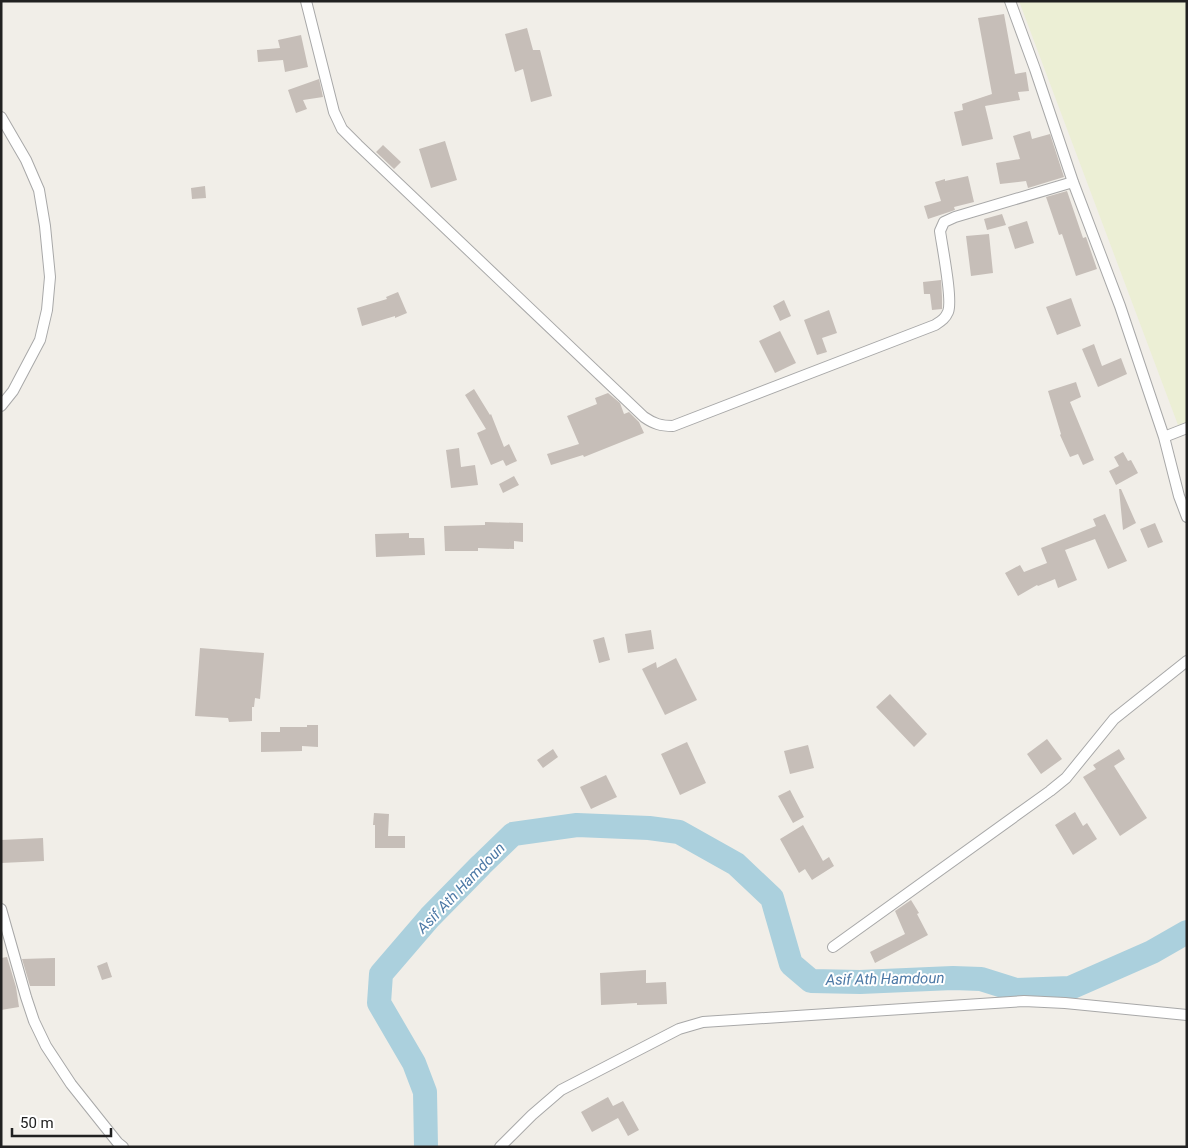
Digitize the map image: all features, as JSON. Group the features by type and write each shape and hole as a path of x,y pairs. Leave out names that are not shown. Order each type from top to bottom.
{"street":[{"path":"306,1 334,112 342,129 644,418 662,426 672,426 935,325 944,319 949,310 949,295 940,231 944,222 955,216 1073,182"},
{"path":"1010,1 1073,182 1120,306 1164,437 1179,496 1187,518"},
{"path":"1,117 26,160 38,190 45,226 50,277 48,310 40,340 14,391 1,406"},
{"path":"1164,437 1187,428"},
{"path":"833,947 1050,791 1066,778 1114,719 1187,662"},
{"path":"1,909 26,998 46,1046 71,1084 122,1147"},
{"path":"500,1147 532,1115 561,1090 679,1029 703,1022 1024,1001 1066,1003 1187,1015"}],"green space":[{"path":"1019,1 1187,1 1187,422 1178,425"}],"building":[{"path":"1004,14 1015,74 1026,72 1029,91 1018,92 1020,100 985,106 993,139 962,146 954,112 963,110 962,104 992,94 978,18"},
{"path":"527,28 533,50 540,50 552,96 531,102 523,69 515,72 505,34"},
{"path":"301,35 308,67 285,72 283,60 258,62 257,50 280,48 278,40"},
{"path":"319,79 323,97 303,100 307,109 296,113 288,90"},
{"path":"1030,131 1032,139 1050,134 1064,177 1028,188 1026,181 1000,184 996,163 1020,159 1013,136"},
{"path":"445,141 457,180 431,188 419,149"},
{"path":"383,145 401,162 394,169 376,152"},
{"path":"968,176 974,202 954,207 955,210 928,219 924,206 941,201 935,182"},
{"path":"205,186 206,198 192,199 191,188"},
{"path":"1067,191 1083,238 1086,237 1097,269 1076,276 1062,234 1059,235 1046,197"},
{"path":"1002,214 1006,225 987,230 984,219"},
{"path":"1027,221 1034,243 1015,249 1008,227"},
{"path":"989,234 993,273 971,276 966,236"},
{"path":"941,280 942,309 932,310 930,294 924,294 923,282"},
{"path":"398,292 407,313 362,326 357,308 387,299 386,297"},
{"path":"1071,298 1081,326 1057,335 1046,307"},
{"path":"784,300 791,316 780,321 773,306"},
{"path":"829,310 837,333 822,338 827,352 817,355 804,320"},
{"path":"780,331 796,363 775,373 759,341"},
{"path":"1094,344 1102,366 1121,358 1127,374 1098,387 1082,349"},
{"path":"1076,382 1081,397 1070,402 1094,460 1083,465 1078,454 1070,457 1060,435 1048,391"},
{"path":"474,389 491,414 504,447 509,444 517,461 506,466 503,460 491,465 477,433 486,429 465,395"},
{"path":"608,393 620,403 624,414 629,412 639,422 644,433 584,457 583,455 551,465 547,454 579,444 567,416 597,404 595,398"},
{"path":"459,448 461,467 475,465 478,485 451,488 446,450"},
{"path":"1123,452 1128,461 1131,460 1138,473 1116,485 1109,471 1119,466 1114,457"},
{"path":"514,476 519,485 503,493 499,484"},
{"path":"1119,489 1121,489 1136,523 1123,530"},
{"path":"1105,514 1127,561 1108,569 1095,539 1065,550 1077,580 1058,588 1055,579 1037,585 1018,596 1005,573 1020,565 1024,572 1047,563 1041,548 1096,526 1093,519"},
{"path":"485,522 523,523 523,542 514,541 514,549 478,548 478,551 445,551 444,526 485,525"},
{"path":"1155,523 1163,542 1148,548 1140,529"},
{"path":"409,533 409,538 424,538 425,555 376,557 375,534"},
{"path":"651,630 654,649 628,653 625,634"},
{"path":"604,637 610,660 599,663 593,640"},
{"path":"200,648 264,653 260,699 255,698 254,707 252,707 252,721 229,722 228,718 195,716"},
{"path":"676,658 697,700 665,715 642,669 656,662 657,668"},
{"path":"890,694 927,734 914,747 876,707"},
{"path":"307,725 318,725 318,747 302,746 302,751 261,752 261,732 280,732 280,727 307,727"},
{"path":"1047,739 1062,759 1041,774 1027,754"},
{"path":"687,742 706,783 680,795 661,754"},
{"path":"808,745 814,768 790,774 784,751"},
{"path":"553,749 558,757 543,768 537,760"},
{"path":"1119,749 1125,759 1114,766 1147,818 1120,836 1083,777 1096,769 1093,765"},
{"path":"606,775 617,797 591,809 580,787"},
{"path":"790,790 804,817 793,823 778,796"},
{"path":"1075,812 1083,826 1087,823 1097,839 1073,855 1055,825"},
{"path":"374,813 389,814 388,836 405,836 405,848 375,848"},
{"path":"803,825 823,861 829,857 834,866 812,880 805,869 799,873 780,839"},
{"path":"43,838 44,861 1,863 1,840"},
{"path":"911,900 919,913 917,914 928,935 875,963 870,952 905,934 895,911"},
{"path":"7,957 16,987 19,1007 1,1010 1,958"},
{"path":"55,958 55,986 30,986 22,959"},
{"path":"107,962 112,977 102,980 97,966"},
{"path":"646,970 646,983 666,982 667,1004 601,1005 600,973"},
{"path":"608,1097 613,1106 623,1101 639,1130 628,1136 618,1118 592,1132 581,1112"}],"waterway":[{"name":"Asif Ath Hamdoun","path":"426,1147 425,1092 414,1063 379,1003 381,974 430,917 513,834 577,825 649,828 679,832 736,864 772,898 791,964 811,981 860,982 953,978 981,979 1016,990 1070,988 1152,952 1187,932"}]}
